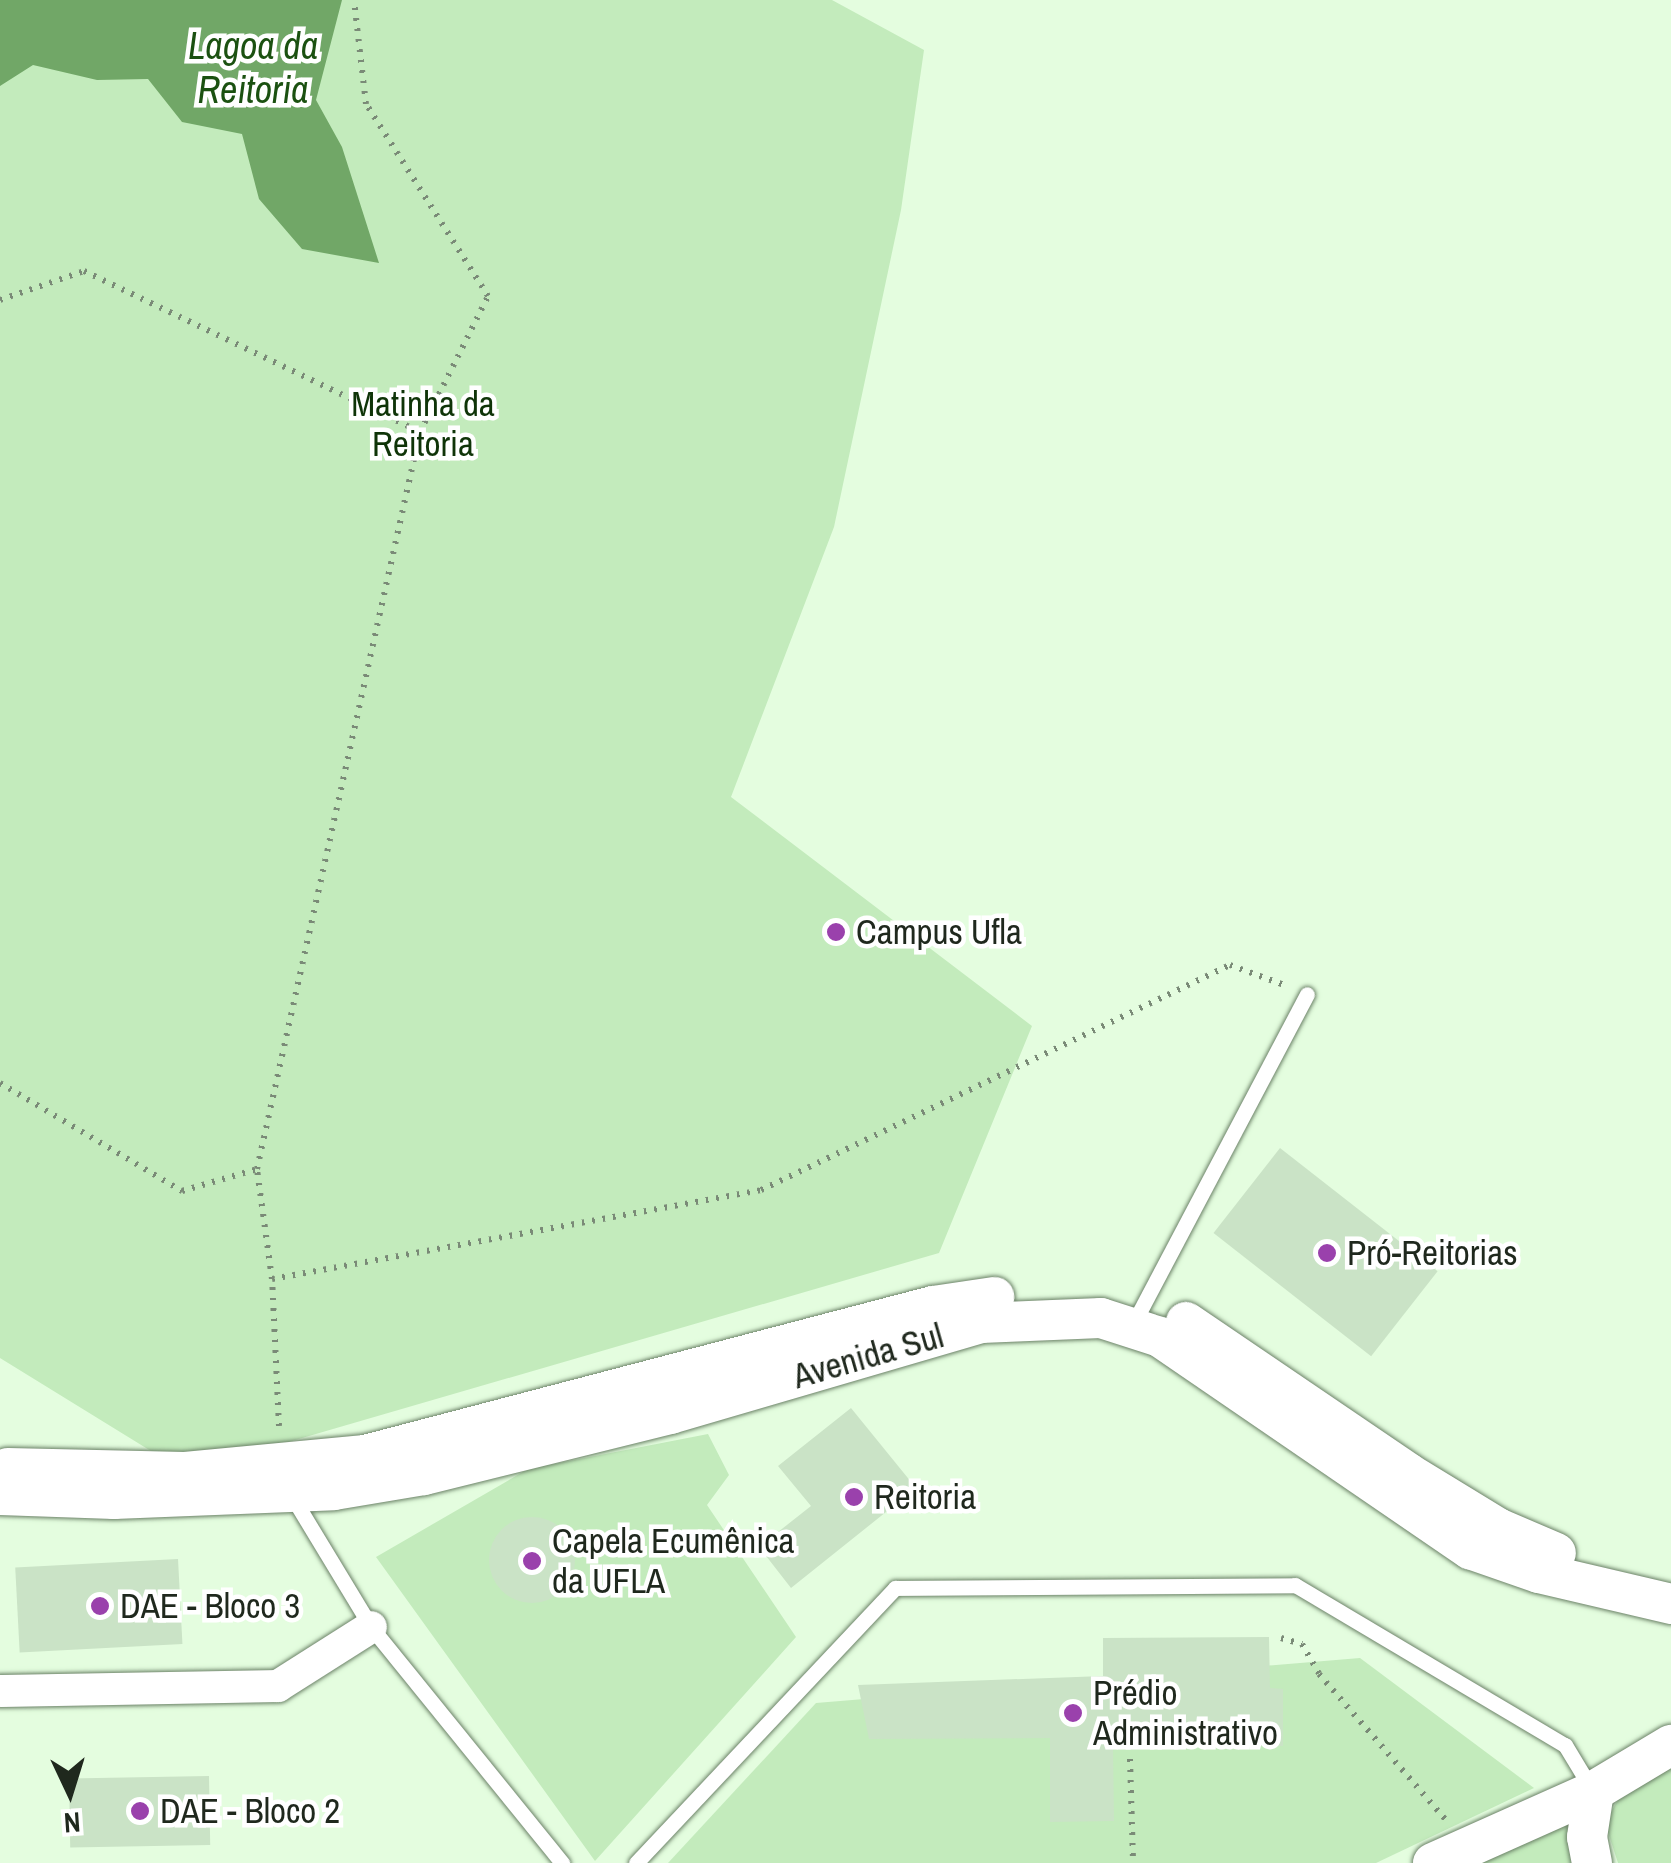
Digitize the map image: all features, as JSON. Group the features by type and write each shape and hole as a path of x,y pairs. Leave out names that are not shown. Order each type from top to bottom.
{"street":[{"name":"Avenida Sul","path":"1138,1314 1160,1337 1470,1548 1538,1573 1671,1604"},
{"name":"Avenida Sul","path":"0,1495 424,1475 556,1442 981,1322 1138,1314 1239,1356 1498,1528 1586,1564 1671,1580"},
{"name":"Avenida Sul","path":"0,1468 185,1472 286,1480"},
{"path":"0,1691 278,1686 371,1626"},
{"path":"1450,1855 1594,1791 1671,1745"},
{"path":"1592,1863 1587,1838 1594,1791"}],"lane":[{"path":"1138,1314 1307,994"},
{"path":"286,1480 371,1626 562,1863"},
{"path":"636,1863 895,1588 1295,1584 1565,1746 1594,1791"}],"path":[{"path":"286,1480 272,1278 258,1168 420,432 488,296 366,104 354,0"},
{"path":"0,300 84,271 420,432"},
{"path":"272,1278 761,1190 1230,964 1307,994"},
{"path":"0,1083 182,1191 258,1168"},
{"path":"1281,1638 1302,1644 1319,1674 1372,1727 1450,1855"},
{"path":"1130,1760 1133,1863"}],"green space":[{"name":"Matinha da Reitoria","path":"0,0 832,0 924,50 901,210 834,527 731,797 1032,1026 939,1253 185,1472 0,1358"},
{"path":"708,1434 729,1475 707,1505 796,1637 595,1861 376,1557 528,1469"},
{"path":"1360,1658 1534,1788 1376,1863 668,1863 816,1703"},
{"path":"1671,1766 1671,1863 1618,1863 1605,1823 1619,1798"},
{"path":"1566,1817 1571,1863 1474,1863"}],"water":[{"name":"Lagoa da Reitoria","path":"0,0 342,0 316,100 342,147 379,263 302,249 259,199 242,134 182,122 148,79 97,80 33,65 0,86"}],"building":[{"name":"Pró-Reitorias","path":"1280,1148 1438,1271 1371,1356 1214,1233"},
{"name":"Reitoria","path":"851,1408 916,1488 791,1588 759,1547 811,1506 778,1466"},
{"name":"Capela Ecumênica da UFLA","path":"532,1517 562,1530 575,1560 562,1590 532,1603 502,1590 489,1560 502,1530"},
{"name":"DAE - Bloco 3","path":"178,1559 182,1644 20,1652 15,1568"},
{"name":"Prédio Administrativo","path":"1269,1637 1270,1688 1283,1689 1283,1746 1113,1747 1114,1821 1050,1822 1050,1738 869,1739 858,1685 1103,1676 1103,1638"},
{"name":"DAE - Bloco 2","path":"209,1776 210,1845 70,1847 69,1778"}],"place":[{"name":"Campus Ufla","path":"836,932"},
{"name":"Pró-Reitorias","path":"1327,1253"},
{"name":"Reitoria","path":"854,1497"},
{"name":"Capela Ecumênica da UFLA","path":"532,1561"},
{"name":"DAE - Bloco 3","path":"100,1606"},
{"name":"Prédio Administrativo","path":"1073,1713"},
{"name":"DAE - Bloco 2","path":"140,1811"}]}
